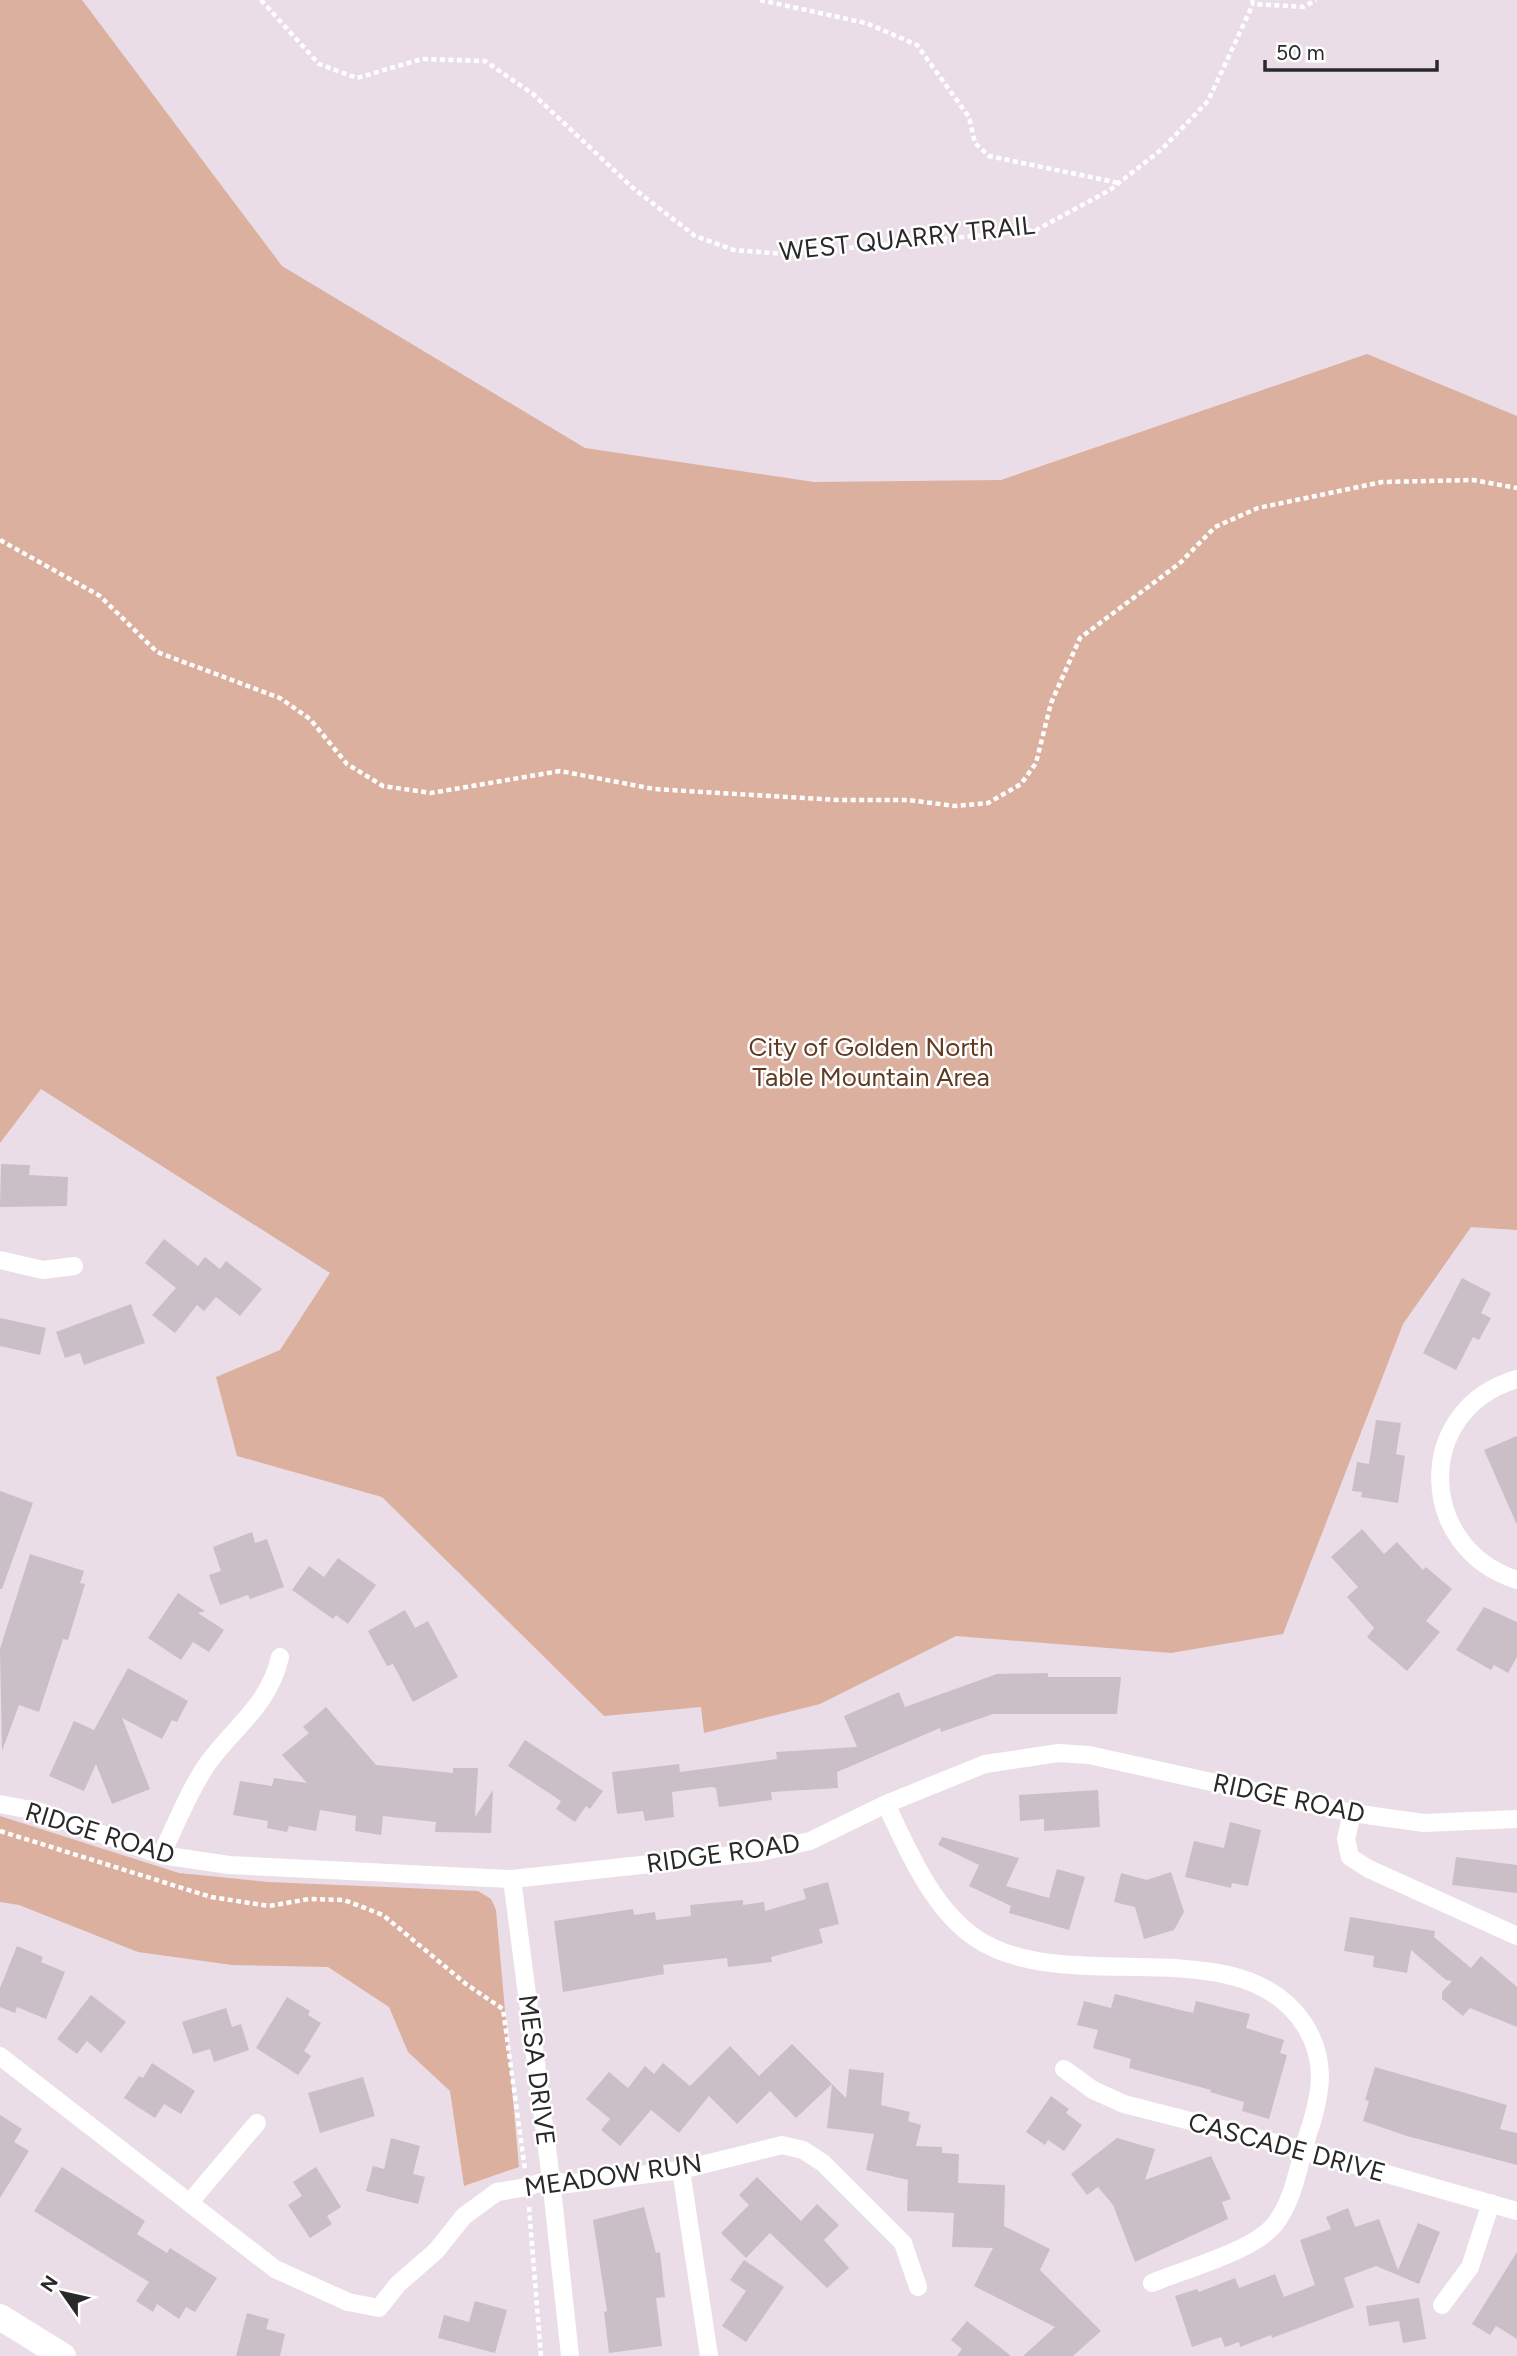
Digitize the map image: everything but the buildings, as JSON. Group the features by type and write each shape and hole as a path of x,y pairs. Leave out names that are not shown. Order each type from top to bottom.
{"street":[{"path":"0,1260 43,1270 74,1266"},
{"path":"1517,1379 1486,1392 1461,1415 1449,1435 1439,1481 1446,1516 1466,1550 1497,1574 1517,1580"},
{"path":"161,1855 206,1766 251,1715 274,1681 280,1657"},
{"name":"RIDGE ROAD","path":"0,1804 37,1811 161,1855 229,1865 512,1879 761,1852 810,1841 886,1804 985,1764 1058,1753 1089,1755 1352,1813 1423,1823 1517,1819"},
{"path":"886,1804 903,1841 945,1910 976,1939 1013,1958 1049,1965 1162,1967 1236,1977 1269,1989 1292,2005 1309,2031 1321,2060 1321,2094 1288,2203 1275,2225 1250,2243 1152,2283"},
{"path":"1352,1813 1346,1839 1350,1857 1369,1869 1517,1936"},
{"name":"MESA DRIVE","path":"512,1879 551,2179 568,2352"},
{"name":"MEADOW RUN","path":"0,2056 275,2269 348,2302 379,2308 398,2284 436,2251 464,2216 497,2192 527,2187 551,2179 567,2184 681,2169 782,2145 803,2150 823,2164 903,2243 918,2287"},
{"name":"CASCADE DRIVE","path":"1064,2069 1093,2090 1124,2104 1303,2150 1517,2211"},
{"path":"190,2202 257,2123"},
{"path":"681,2169 709,2356"},
{"path":"1442,2305 1470,2267 1491,2203"},
{"path":"0,2317 46,2351"}],"path":[{"name":"WEST QUARRY TRAIL","path":"261,0 319,64 357,78 422,59 485,61 533,93 633,188 695,236 734,250 785,254 1036,230 1119,183 1162,149 1208,101 1253,2"},
{"path":"760,0 866,23 917,45 969,117 975,143 989,156 1119,183"},
{"path":"1253,2 1303,7 1316,0"},
{"path":"0,540 100,596 158,652 280,698 310,719 347,764 383,786 431,793 560,771 654,789 837,800 908,800 955,806 988,803 1021,783 1036,763 1051,703 1080,638 1180,562 1215,527 1258,508 1382,482 1473,480 1517,488"},
{"path":"0,1831 211,1897 269,1906 309,1899 344,1900 383,1914 466,1984 503,2009 527,2187 541,2356"}],"green space":[{"name":"City of Golden North Table Mountain Area","path":"0,0 82,0 282,266 585,448 814,482 1001,480 1367,354 1517,416 1517,1230 1471,1227 1403,1324 1283,1634 1171,1653 956,1636 820,1704 704,1733 701,1707 604,1716 382,1497 237,1456 216,1377 280,1350 330,1273 41,1089 0,1143"},
{"path":"0,1816 179,1873 268,1882 478,1891 491,1899 496,1910 519,2167 464,2186 450,2091 408,2052 389,2007 328,1967 232,1965 138,1952 19,1905 0,1902"}]}
